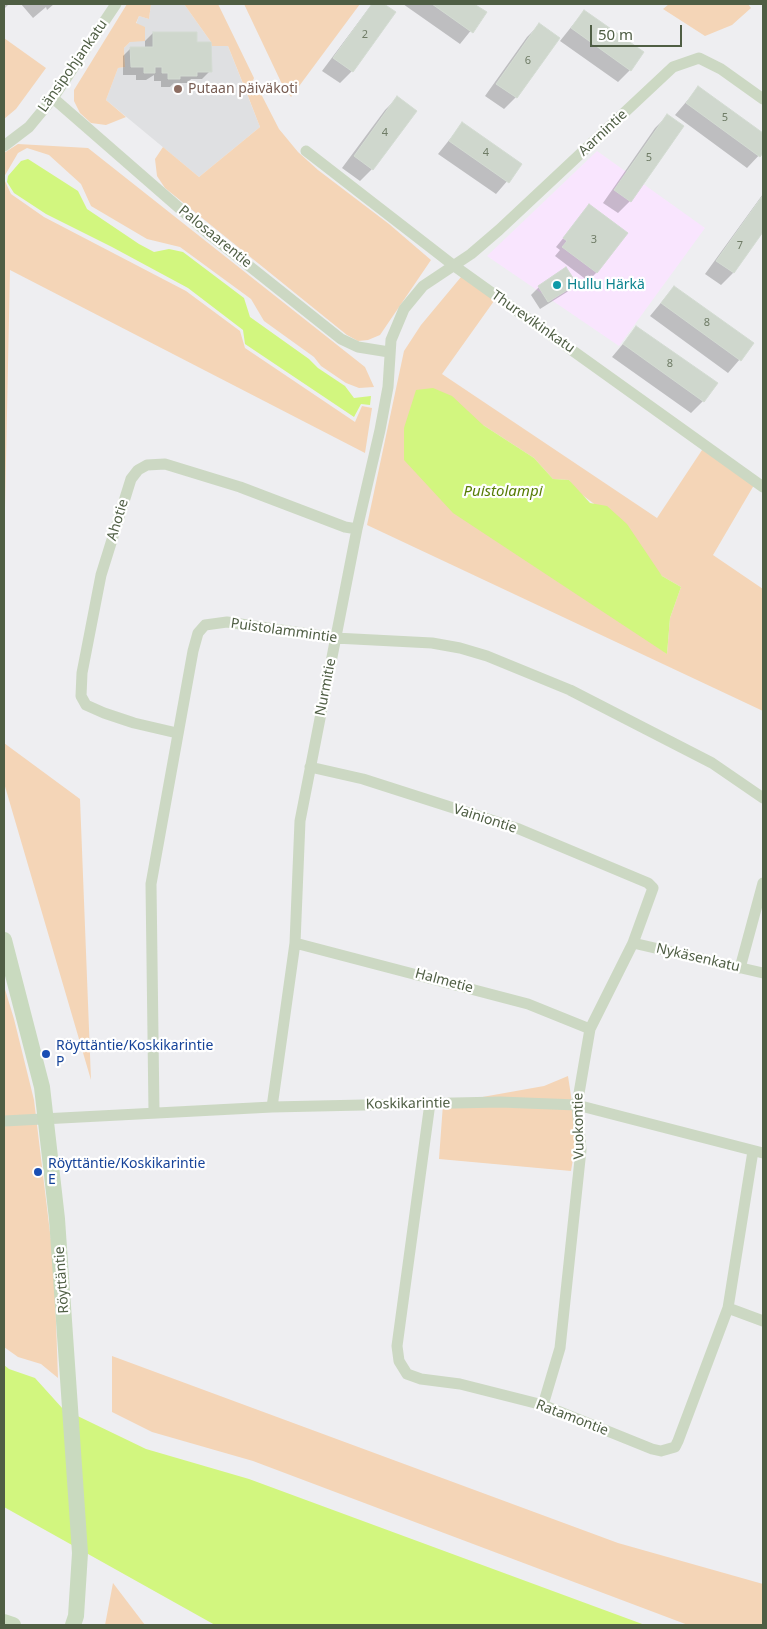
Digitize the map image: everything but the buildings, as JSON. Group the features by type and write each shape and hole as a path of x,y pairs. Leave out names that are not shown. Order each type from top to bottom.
{"street":[{"name":"Länsipohjankatu","path":"4,146 29,127 53,98 116,4"},
{"name":"Aarnintie","path":"453,265 471,254 499,230 673,67 699,58 721,69 763,99"},
{"name":"Palosaarentie","path":"53,98 209,234 341,339 358,347 389,352"},
{"name":"Thurevikinkatu","path":"306,151 453,265 763,487"},
{"name":"Nurmitie","path":"272,1106 295,943 300,821 335,638 386,395 390,340 404,309 422,286 453,265"},
{"name":"Ahotie","path":"177,734 104,713 86,705 81,696 82,673 101,576 130,479 138,470 147,465 165,464 240,487 346,527 358,529"},
{"name":"Puistolammintie","path":"154,1112 151,884 193,650 198,633 205,625 227,622 335,638 432,643 460,648 486,656 570,690 712,763 763,798"},
{"name":"Vainiontie","path":"310,767 363,780 519,829 648,883 653,888"},
{"path":"740,968 763,883"},
{"name":"Vuokontie","path":"543,1405 560,1348 582,1150 577,1105 590,1029 633,943 653,888"},
{"name":"Röyttäntie","path":"4,940 25,1015 47,1120 62,1267 68,1404 80,1553 76,1616 73,1625"},
{"name":"Halmetie","path":"295,943 528,1004 590,1029"},
{"name":"Nykäsenkatu","path":"633,943 763,973"},
{"name":"Koskikarintie","path":"4,1121 272,1106 500,1102 577,1105 758,1152"},
{"name":"Ratamontie","path":"430,1103 398,1327 397,1346 399,1361 407,1374 421,1379 460,1384 543,1405 652,1449 667,1450 675,1447 728,1308 758,1152"},
{"path":"728,1308 763,1322"},
{"path":"4,1622 13,1625"}],"shaded area":[{"path":"127,4 151,4 149,19 139,16 136,23 145,27 145,41 130,42 124,48 125,67 118,68 106,100 126,117 106,125 91,123 80,113 74,101 74,90"},
{"name":"Putaan päiväkoti","path":"151,4 184,4 211,42 228,46 260,127 199,177 106,100 118,68 125,67 124,48 130,42 139,16 149,19"},
{"path":"184,4 218,4 254,78 252,83 244,86 228,46 212,46"},
{"path":"244,4 360,4 291,97 281,82"},
{"path":"669,4 748,4 751,8 732,25 705,36 663,9"},
{"path":"4,38 46,68 16,109 4,119"},
{"path":"259,90 279,129 298,152 431,260 380,335 368,340 358,341 347,335 165,188 157,176 155,159 163,147 199,177 260,127 246,91"},
{"path":"18,144 88,148 365,367 374,387 359,388 346,383 321,366 314,357 264,321 251,299 180,247 147,239 91,206 81,184 49,155 27,148 18,153 4,177 4,153"},
{"path":"597,151 705,228 619,346 487,256"},
{"path":"4,179 11,194 44,217 186,291 240,331 245,348 355,422 362,406 372,408 365,453 10,270 4,555"},
{"path":"466,271 499,294 442,374 657,518 706,444 757,480 713,555 763,589 763,711 367,525 404,351 421,325","holes":["483,425 534,458 553,479 569,480 577,491 597,506 662,576 681,587 670,618 667,654"]},
{"path":"4,743 80,799 91,1080 4,783"},
{"path":"4,986 34,1100 54,1266 58,1378 41,1364 18,1357 4,1347"},
{"path":"568,1076 577,1135 571,1171 439,1159 443,1104 544,1086"},
{"path":"112,1356 618,1543 763,1584 763,1625 688,1625 253,1461 152,1432 112,1412"},
{"path":"113,1583 145,1625 105,1625"}],"water":[{"path":"28,159 78,191 87,209 139,244 154,252 169,249 183,252 244,298 250,317 345,386 354,398 371,396 370,405 361,404 354,417 245,344 243,330 188,288 46,214 14,193 7,182 8,176 21,161"},
{"name":"Puistolampi","path":"433,388 452,396 483,425 534,458 553,479 569,480 590,503 607,506 627,524 662,576 681,587 670,618 667,654 453,513 404,460 404,428 416,390"},
{"path":"4,1365 9,1369 35,1378 63,1409 146,1449 249,1479 645,1625 215,1625 4,1507"}],"place":[{"name":"Putaan päiväkoti","path":"178,89"},
{"name":"Hullu Härkä","path":"557,285"},
{"name":"Röyttäntie/Koskikarintie P","path":"46,1054"},
{"name":"Röyttäntie/Koskikarintie E","path":"38,1172"}]}
